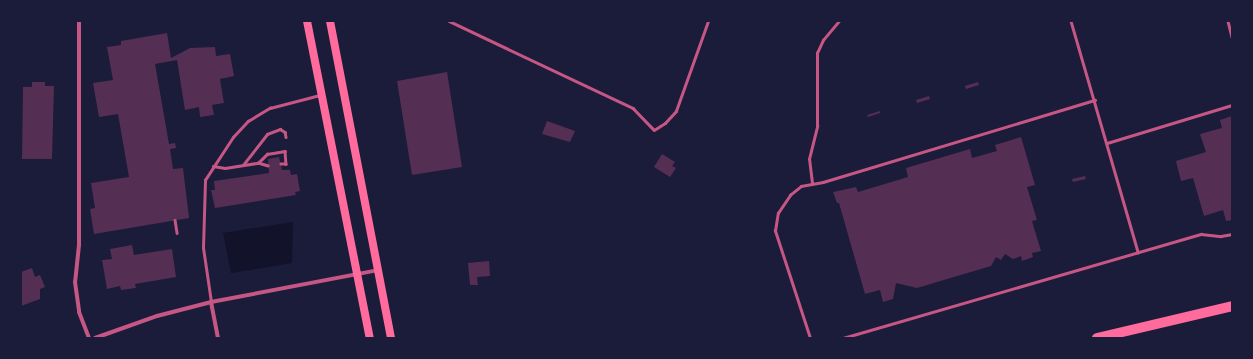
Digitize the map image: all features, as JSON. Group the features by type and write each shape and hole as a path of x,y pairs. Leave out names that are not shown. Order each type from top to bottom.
{"highway":[{"path":"1097,338 1232,306"}],"main road":[{"path":"307,21 370,338"},
{"path":"330,21 391,338"}],"street":[{"path":"79,21 79,245 75,282 79,312 88,338"},
{"path":"95,338 157,316 211,302 378,270"},
{"path":"211,302 218,338"}],"lane":[{"path":"450,21 633,108 654,130 665,123 676,111 708,21"},
{"path":"812,183 808,159 817,126 816,57 823,40 839,21"},
{"path":"1071,21 1138,252"},
{"path":"1228,21 1232,37"},
{"path":"211,302 203,248 202,205 205,180 233,137 248,121 270,108 321,94"},
{"path":"810,338 775,231 778,213 790,195 800,186 823,182 1095,100"},
{"path":"1107,143 1232,105"},
{"path":"243,165 267,134 280,129 285,132 286,137"},
{"path":"258,163 267,154 285,151 286,164 281,164"},
{"path":"213,166 225,168 258,163 268,166"},
{"path":"175,220 178,233"},
{"path":"843,338 1201,234 1221,236 1232,234"}],"shaded area":[{"path":"293,222 292,263 231,273 223,233"}],"building":[{"path":"167,33 171,58 190,48 215,47 216,56 230,54 234,76 220,79 224,103 212,105 214,115 200,117 199,107 185,110 177,60 155,64 169,144 175,143 176,148 170,149 173,169 183,168 189,218 94,234 90,209 95,208 91,183 129,177 118,114 99,117 93,83 113,80 107,47 121,45 121,41"},
{"path":"447,72 462,167 412,175 397,81"},
{"path":"32,82 45,82 45,86 54,86 52,159 22,159 23,87 32,87"},
{"path":"978,82 979,85 966,89 965,86"},
{"path":"929,96 930,99 917,103 916,100"},
{"path":"880,111 880,113 868,117 867,115"},
{"path":"1232,116 1232,220 1226,221 1223,210 1204,216 1193,178 1181,181 1176,161 1206,152 1200,134 1222,128 1220,120"},
{"path":"547,121 575,131 570,142 542,134"},
{"path":"1021,137 1035,185 1027,187 1037,220 1032,221 1041,251 1032,253 1033,257 1022,261 1021,256 1013,259 1005,254 1001,260 996,257 991,266 917,288 896,283 893,299 883,302 880,290 865,294 839,203 837,203 833,192 856,187 858,192 908,177 906,168 970,149 972,158 997,151 995,145"},
{"path":"662,154 675,162 672,166 676,168 670,177 654,167"},
{"path":"279,157 282,170 290,170 291,175 297,174 300,191 295,192 296,195 215,208 211,190 215,190 214,181 269,173 268,159"},
{"path":"1085,176 1086,179 1073,182 1072,179"},
{"path":"132,245 134,255 172,249 176,277 135,284 136,288 121,290 120,286 107,289 102,260 112,259 110,249"},
{"path":"489,261 490,276 477,277 478,285 470,285 468,263"},
{"path":"32,268 35,277 40,275 45,287 40,289 40,299 21,306 21,272"}]}
